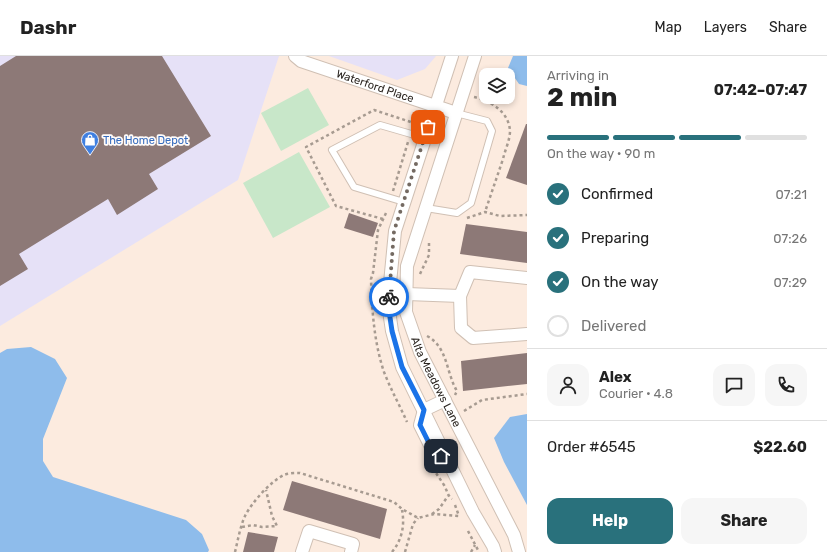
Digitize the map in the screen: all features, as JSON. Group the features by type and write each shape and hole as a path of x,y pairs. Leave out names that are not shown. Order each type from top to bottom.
{"street":[{"name":"Waterford Place","path":"295,56 301,61 456,113"},
{"name":"Alta Meadows Lane","path":"424,410 402,367 392,331 388,304 394,231 452,56"},
{"name":"Alta Meadows Lane","path":"475,56 408,266 412,294 406,312 420,352 449,399 514,535 519,552"},
{"path":"527,278 470,272 460,296 461,328 473,338 527,334"},
{"path":"389,295 412,294 460,296"},
{"path":"449,399 424,410 420,425 430,445 450,464 473,512 495,552"},
{"path":"302,552 309,531 353,544 350,552"}],"lane":[{"path":"426,208 457,213 471,203 492,131 487,121 456,113"},
{"path":"404,202 354,187 332,150 380,126 425,138"}],"path":[{"path":"383,218 336,206 306,147 374,110 414,123 405,154"},
{"path":"465,218 485,212 500,216 527,215"},
{"path":"412,294 417,279 429,255 429,239"},
{"path":"422,333 433,339 439,346 450,370 452,383 457,390 449,399"},
{"path":"462,412 482,400 527,394"},
{"path":"235,552 246,515 260,495 284,476 293,473 300,473 394,502 402,509 418,518"},
{"path":"242,527 253,525 262,527 277,526 272,516 266,490"},
{"path":"431,515 448,496"},
{"path":"392,552 402,533 404,524 402,509"},
{"path":"405,552 413,524 418,518 431,515 459,516 462,521"},
{"path":"466,527 478,552"},
{"path":"471,552 475,544"}],"shaded area":[{"name":"The Home Depot","path":"0,56 279,56 238,180 0,326"},
{"path":"329,56 436,56 425,69 397,80"}],"green space":[{"path":"308,88 329,125 281,151 261,113"},
{"path":"299,152 330,207 273,238 243,183"}],"water":[{"path":"513,56 527,56 527,86 519,84 515,78 515,68 508,68"},
{"path":"31,347 55,359 67,378 43,439 43,461 53,477 186,520 202,534 209,550 208,552 0,552 0,353 7,349"},
{"path":"527,414 527,505 504,462 494,438 510,417"}],"building":[{"name":"The Home Depot","path":"16,56 162,56 211,136 149,174 158,189 117,215 108,199 19,254 28,269 0,286 0,66"},
{"path":"527,124 527,185 506,178"},
{"path":"349,213 378,223 373,237 344,228"},
{"path":"466,224 527,232 527,263 460,254"},
{"path":"527,353 527,384 463,391 461,361"},
{"path":"292,481 387,509 380,539 283,510"},
{"path":"248,532 278,537 274,552 243,552"}],"way so far":[{"path":"389,297 394,231 428,127"}],"place":[{"name":"The Home Depot","path":"90,155"}],"route":[{"path":"389,297 388,304 392,331 402,367 424,410 420,425 430,445 441,456"}]}
